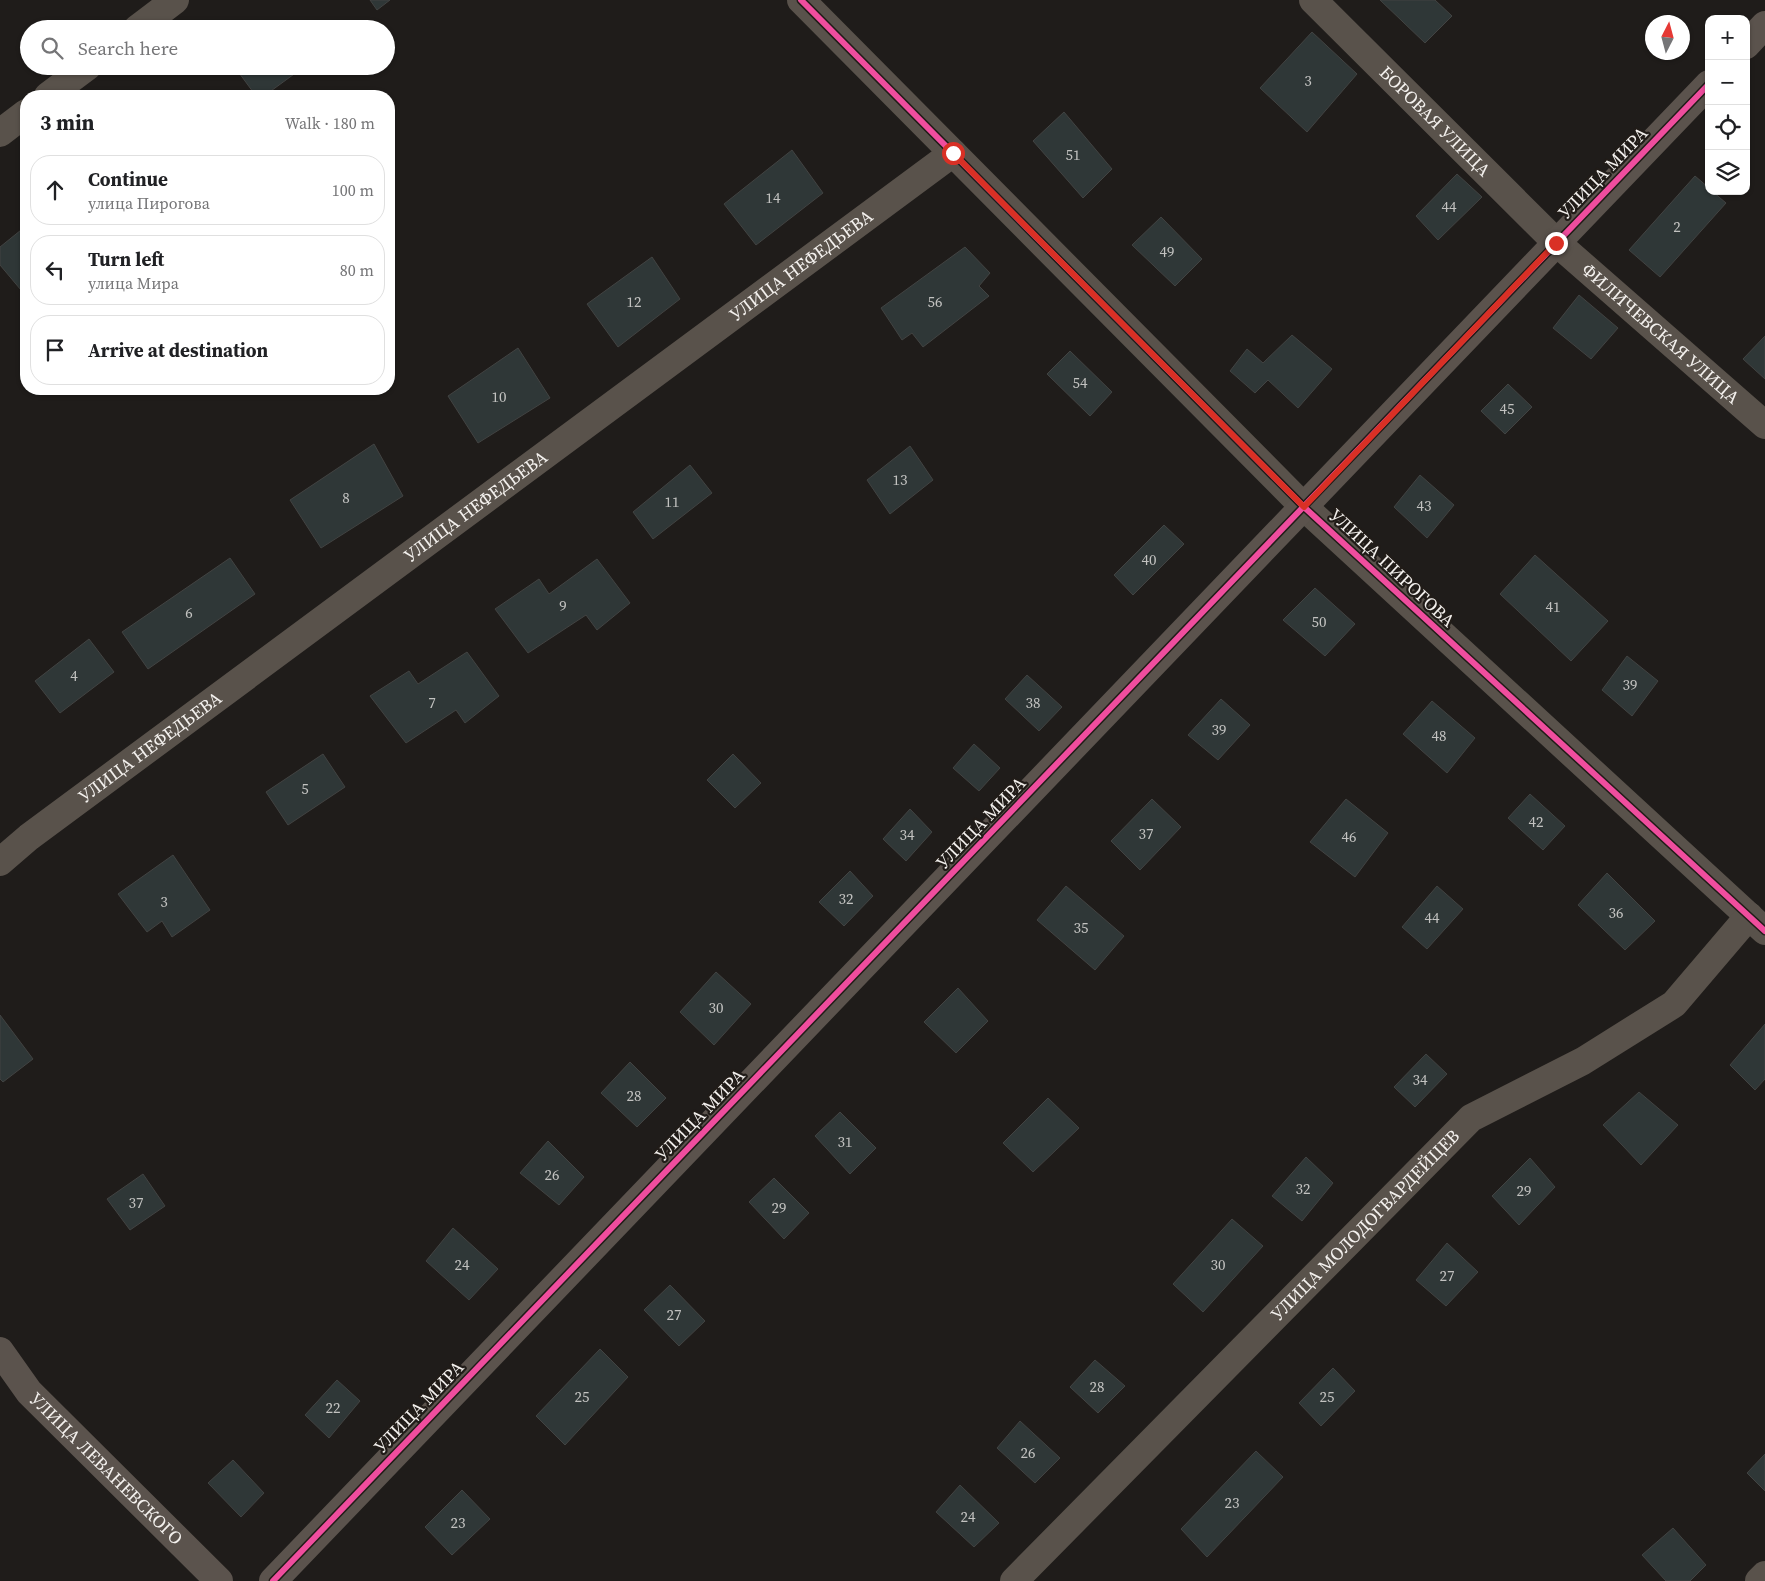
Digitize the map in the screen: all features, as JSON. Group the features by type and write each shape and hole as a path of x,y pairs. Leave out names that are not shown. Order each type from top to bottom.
{"street":[{"path":"149,20 175,0"},
{"name":"УЛИЦА ПИРОГОВА","path":"802,0 1304,507 1757,923"},
{"name":"БОРОВАЯ УЛИЦА","path":"1313,0 1556,243"},
{"path":"1750,41 1765,25"},
{"path":"56,90 76,75"},
{"name":"УЛИЦА МИРА","path":"273,1581 1705,88"},
{"path":"0,133 20,118"},
{"name":"УЛИЦА НЕФЕДЬЕВА","path":"0,862 29,837 953,153"},
{"name":"ФИЛИЧЕВСКАЯ УЛИЦА","path":"1556,243 1765,425"},
{"name":"УЛИЦА МОЛОДОГВАРДЕЙЦЕВ","path":"1014,1581 1471,1118 1583,1060 1674,1004 1757,923"},
{"name":"УЛИЦА ЛЕВАНЕВСКОГО","path":"0,1351 29,1392 219,1581"},
{"path":"1759,1581 1765,1575"}],"building":[{"path":"370,0 390,0 377,10"},
{"path":"1380,0 1435,0 1452,16 1425,43"},
{"path":"1312,32 1357,74 1307,132 1260,88"},
{"path":"241,75 293,75 272,90 252,90"},
{"path":"1064,112 1112,169 1083,198 1033,141"},
{"path":"792,150 823,193 756,245 724,204"},
{"path":"1457,174 1482,197 1438,240 1416,216"},
{"path":"1695,176 1705,185 1705,195 1717,195 1726,203 1660,277 1629,250"},
{"path":"1161,217 1202,259 1175,286 1132,245"},
{"path":"20,231 20,289 0,265 0,247"},
{"path":"965,247 990,273 979,286 989,296 923,347 912,333 902,340 881,308"},
{"path":"652,257 680,299 618,347 587,304"},
{"path":"1579,295 1618,328 1591,359 1553,328"},
{"path":"1292,335 1332,369 1298,408 1268,380 1255,393 1230,371 1247,349 1263,363"},
{"path":"1765,336 1765,379 1743,359"},
{"path":"518,348 550,398 478,443 448,396"},
{"path":"1070,351 1112,392 1090,416 1047,374"},
{"path":"1508,384 1532,407 1505,434 1481,411"},
{"path":"374,444 403,496 321,548 290,500"},
{"path":"910,446 933,480 890,514 867,480"},
{"path":"690,465 712,493 653,539 633,512"},
{"path":"1420,475 1454,505 1427,538 1394,507"},
{"path":"1164,525 1184,544 1133,595 1114,575"},
{"path":"1535,555 1608,621 1571,661 1500,594"},
{"path":"230,558 255,594 148,669 122,632"},
{"path":"597,559 630,603 597,630 586,615 528,653 495,609 539,579 549,594"},
{"path":"1315,588 1355,624 1325,656 1283,620"},
{"path":"89,639 114,672 60,713 35,681"},
{"path":"467,652 499,696 465,723 456,710 406,743 370,696 409,671 418,684"},
{"path":"1627,656 1658,681 1632,716 1602,690"},
{"path":"1027,675 1062,707 1039,731 1005,699"},
{"path":"1221,699 1250,725 1218,760 1188,735"},
{"path":"1432,701 1475,738 1447,773 1403,734"},
{"path":"974,744 1000,768 979,791 953,768"},
{"path":"323,754 345,787 288,825 266,792"},
{"path":"733,754 761,783 735,808 707,780"},
{"path":"1530,794 1565,826 1543,850 1508,818"},
{"path":"1152,799 1181,827 1140,870 1111,841"},
{"path":"1346,799 1388,833 1355,877 1310,842"},
{"path":"910,809 932,832 906,861 883,839"},
{"path":"173,855 210,910 172,937 162,921 147,932 118,894"},
{"path":"850,871 873,896 844,926 819,902"},
{"path":"1607,873 1655,921 1625,950 1578,905"},
{"path":"1066,886 1124,936 1095,970 1037,920"},
{"path":"1437,886 1463,909 1427,949 1402,927"},
{"path":"716,972 751,1004 714,1045 680,1012"},
{"path":"958,988 988,1021 956,1053 924,1022"},
{"path":"0,1015 33,1059 3,1082 0,1079"},
{"path":"1765,1024 1765,1079 1755,1090 1730,1065"},
{"path":"1426,1054 1447,1074 1415,1107 1394,1087"},
{"path":"630,1062 666,1098 637,1127 601,1093"},
{"path":"1639,1092 1678,1125 1641,1165 1603,1125"},
{"path":"1048,1098 1079,1128 1033,1172 1003,1143"},
{"path":"840,1112 876,1148 850,1174 815,1136"},
{"path":"548,1141 584,1177 559,1205 520,1173"},
{"path":"1306,1157 1333,1183 1302,1221 1272,1196"},
{"path":"1530,1158 1555,1187 1519,1225 1492,1196"},
{"path":"143,1174 165,1206 130,1230 107,1199"},
{"path":"774,1178 809,1213 784,1239 749,1202"},
{"path":"1232,1219 1263,1246 1203,1312 1173,1284"},
{"path":"453,1228 498,1269 469,1300 426,1261"},
{"path":"1447,1243 1478,1272 1446,1306 1416,1280"},
{"path":"670,1285 705,1321 679,1346 644,1310"},
{"path":"600,1349 628,1377 565,1445 536,1416"},
{"path":"1095,1360 1125,1386 1098,1413 1070,1387"},
{"path":"1333,1368 1355,1391 1321,1426 1299,1403"},
{"path":"337,1380 360,1401 329,1438 305,1415"},
{"path":"1020,1421 1060,1458 1035,1483 997,1448"},
{"path":"1256,1451 1283,1477 1207,1557 1181,1529"},
{"path":"1765,1454 1765,1491 1747,1473"},
{"path":"233,1460 264,1493 241,1517 208,1483"},
{"path":"960,1485 999,1523 974,1547 936,1512"},
{"path":"462,1490 490,1519 452,1555 425,1527"},
{"path":"1673,1528 1706,1565 1690,1581 1666,1581 1642,1555"}],"cycle path":[{"path":"801,0 1304,507 1765,931"},
{"path":"273,1581 1705,88"}],"route":[{"path":"953,153 1304,507 1556,243"}]}
